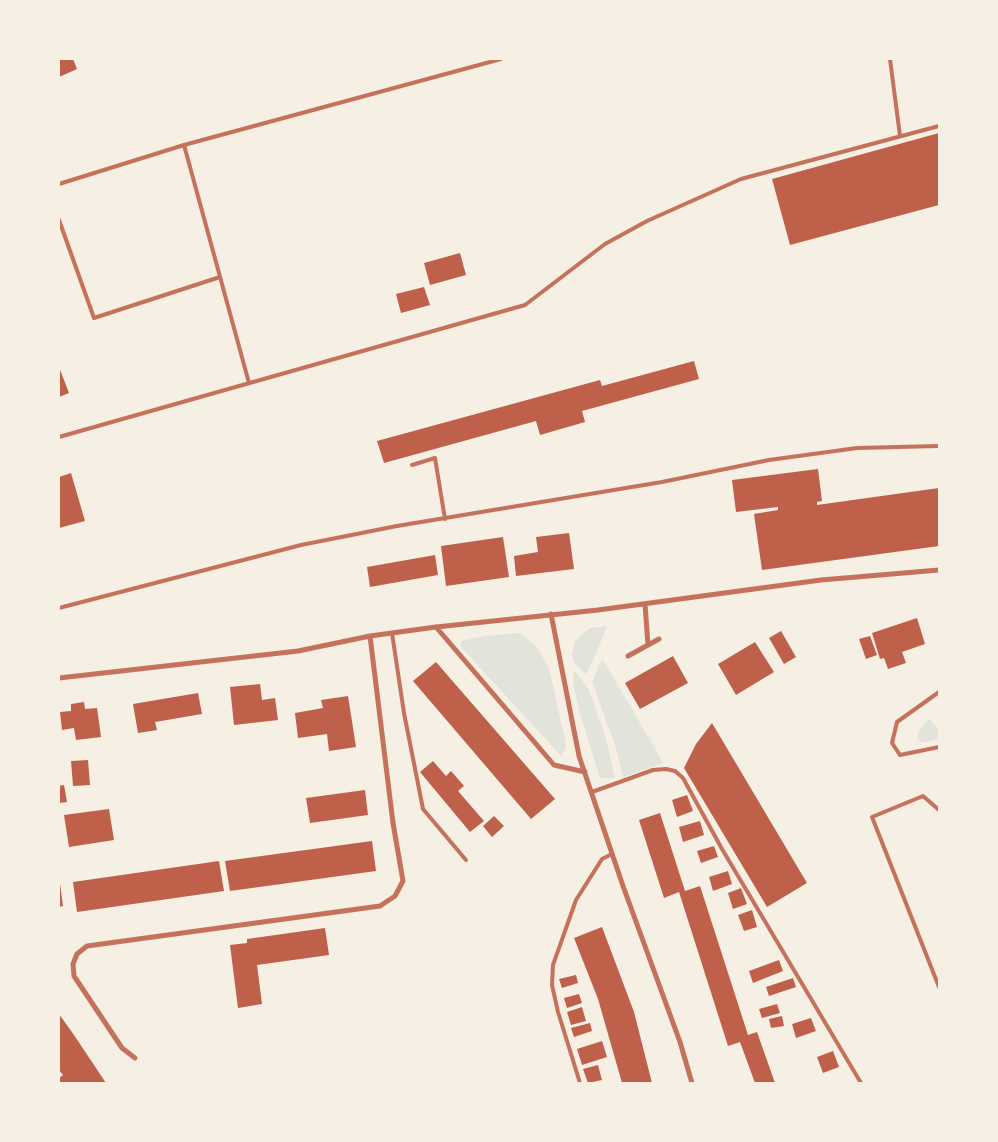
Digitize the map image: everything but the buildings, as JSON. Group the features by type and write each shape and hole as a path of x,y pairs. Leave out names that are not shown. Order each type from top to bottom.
{"street":[{"path":"59,678 298,651 370,636 436,627 645,604 821,580 939,570"},
{"path":"645,604 648,645"},
{"path":"551,614 579,756 612,854 680,1042 692,1083"},
{"path":"436,627 554,765 585,772"},
{"path":"135,1058 122,1048 74,976 73,964 77,954 86,946 380,906 395,896 403,881 393,823 370,636"},
{"path":"628,656 659,639"}],"lane":[{"path":"59,184 184,145 501,59"},
{"path":"890,59 900,136"},
{"path":"59,437 525,305 605,244 647,221 741,179 939,126"},
{"path":"184,145 249,383"},
{"path":"59,220 94,318 220,277"},
{"path":"59,608 301,545 662,482 769,460 857,448 939,446"},
{"path":"412,464 435,458 445,519"},
{"path":"392,633 404,713 424,809 466,860"},
{"path":"939,692 897,722 892,743 900,755 939,747"},
{"path":"592,792 653,770 666,769 675,771 683,778 722,849 861,1083"},
{"path":"939,810 923,796 872,817 939,987"},
{"path":"580,1083 558,1012 552,985 553,965 576,900 602,859 612,854"}],"shaded area":[{"path":"607,626 586,674 574,663 572,655 575,641 590,628"},
{"path":"517,633 523,635 537,647 549,668 565,740 566,748 561,756 461,647 460,643 463,640"},
{"path":"602,659 663,763 623,777 615,745 592,682"},
{"path":"574,670 588,688 605,735 615,778 600,778 579,710 573,683"},
{"path":"929,719 939,729 939,739 921,743 917,736 920,729"}]}
